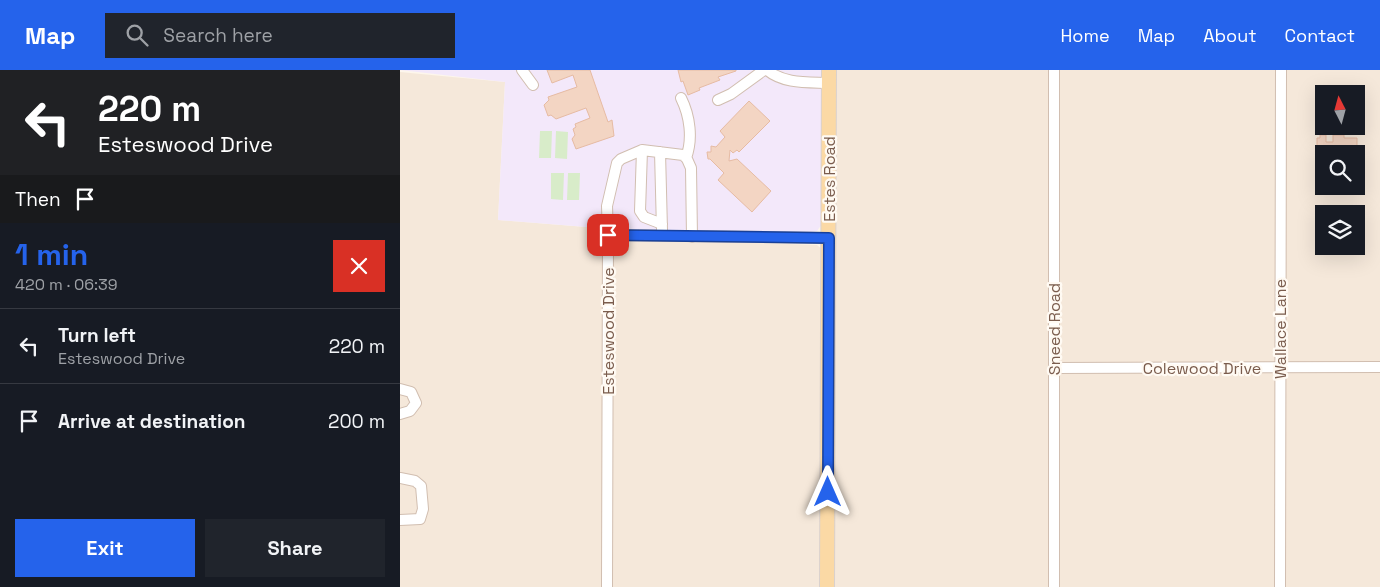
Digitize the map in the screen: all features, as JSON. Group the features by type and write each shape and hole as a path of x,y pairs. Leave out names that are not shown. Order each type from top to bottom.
{"main road":[{"name":"Estes Road","path":"826,587 829,77"}],"street":[{"path":"522,70 533,85"},
{"path":"718,100 732,94 766,70 773,75 792,82 829,77"},
{"name":"Sneed Road","path":"1054,70 1054,587"},
{"name":"Wallace Lane","path":"1280,587 1281,70"},
{"path":"681,98 686,109 690,140 686,158"},
{"path":"662,224 644,218 640,211 642,150 683,155 686,158 691,168 692,237"},
{"name":"Esteswood Drive","path":"606,587 608,235 606,214 617,163 627,154 642,150"},
{"path":"660,152 662,236"},
{"path":"608,235 829,238"},
{"name":"Colewood Drive","path":"1054,368 1380,367"},
{"path":"400,389 411,392 416,403 410,410 400,414"},
{"path":"400,478 415,481 421,486 423,503 420,519 400,520"}],"shaded area":[{"path":"400,70 821,70 822,224 817,231 804,234 767,234 599,228 498,220 505,82"},
{"path":"836,70 1380,70 1380,587 831,587"},
{"path":"400,72 505,82 498,220 599,228 600,237 817,245 825,252 821,587 400,587"}],"green space":[{"path":"540,131 552,131 551,158 539,158"},
{"path":"556,131 568,132 567,159 555,158"},
{"path":"551,173 564,173 563,200 551,199"},
{"path":"568,173 580,173 579,200 567,200"}],"building":[{"path":"547,70 590,70 608,122 612,120 614,136 576,149 572,139 575,135 573,129 576,127 575,124 590,118 586,108 556,119 551,115 548,116 544,105 549,100 548,97 577,87 573,75 552,83"},
{"path":"678,70 736,71 718,77 720,80 699,88 700,90 688,95 683,81 681,82"},
{"path":"749,101 770,121 739,152 737,150 733,153 730,150 729,161 737,159 771,191 752,212 718,180 724,173 708,159 707,152 711,152 711,146 716,147 725,137 720,131"},
{"path":"1320,135 1326,135 1326,142 1333,142 1333,135 1344,135 1344,138 1357,138 1357,145 1317,145 1317,138 1320,138"}],"route":[{"path":"608,235 829,238 828,492"}]}
